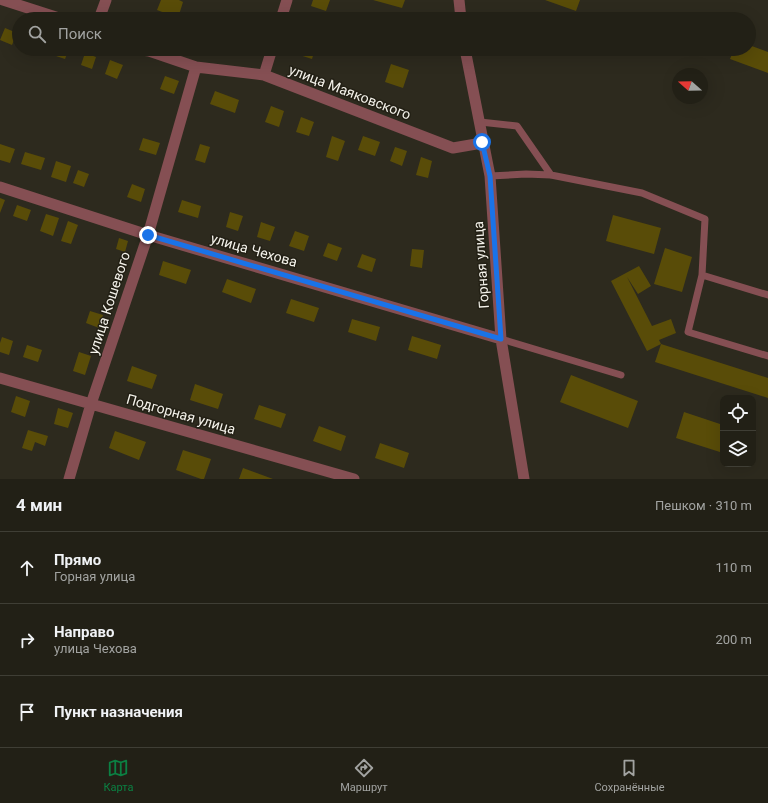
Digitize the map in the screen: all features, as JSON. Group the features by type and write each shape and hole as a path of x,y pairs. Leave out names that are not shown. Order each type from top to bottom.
{"street":[{"path":"3,0 40,12"},
{"path":"102,12 106,0"},
{"path":"283,12 287,0"},
{"path":"459,0 460,12"},
{"name":"улица Маяковского","path":"164,56 196,67 264,75 454,148 482,142"},
{"path":"264,75 270,56"},
{"name":"Горная улица","path":"466,56 480,122 482,142 490,176 501,339 524,479"},
{"name":"улица Кошевого","path":"69,479 91,404 148,235 196,67"},
{"name":"улица Чехова","path":"0,187 148,235 501,339"},
{"name":"Подгорная улица","path":"0,378 354,479"}],"lane":[{"path":"480,122 517,126 551,175"},
{"path":"490,176 526,174 551,175 642,193 705,219 702,275 688,332 768,356"},
{"path":"702,275 768,295"},
{"path":"501,339 621,375"}],"building":[{"path":"161,0 179,0 183,2 180,12 162,12 157,10"},
{"path":"313,0 330,0 326,11 311,6"},
{"path":"373,0 405,0 402,8"},
{"path":"545,0 580,0 576,11"},
{"path":"5,28 12,31 12,45 0,40"},
{"path":"756,48 768,52 768,73 730,59 731,56 756,56"},
{"path":"56,56 66,56 65,59"},
{"path":"84,56 96,57 92,69 81,65"},
{"path":"303,56 313,56 312,59"},
{"path":"110,60 123,65 117,79 105,74"},
{"path":"391,64 409,70 403,88 385,82"},
{"path":"165,76 179,81 174,94 160,89"},
{"path":"215,91 239,100 235,113 210,104"},
{"path":"271,106 284,111 279,127 265,122"},
{"path":"301,117 314,122 309,136 296,132"},
{"path":"332,136 345,141 338,161 326,157"},
{"path":"363,136 380,142 375,156 358,150"},
{"path":"143,138 160,143 156,155 139,150"},
{"path":"0,144 15,149 10,163 0,160"},
{"path":"200,144 210,147 205,163 195,160"},
{"path":"395,147 407,151 402,166 390,161"},
{"path":"25,152 45,158 41,170 21,164"},
{"path":"421,157 432,161 428,178 416,175"},
{"path":"56,161 71,166 66,182 51,177"},
{"path":"78,170 89,174 84,187 73,183"},
{"path":"132,184 145,189 141,202 127,197"},
{"path":"0,198 5,200 0,213"},
{"path":"182,200 201,206 198,218 178,212"},
{"path":"17,205 31,210 27,221 13,216"},
{"path":"230,212 243,216 238,231 226,227"},
{"path":"46,214 59,218 53,236 40,231"},
{"path":"613,215 661,228 654,254 606,241"},
{"path":"68,221 78,225 71,244 61,241"},
{"path":"261,222 275,227 270,241 257,237"},
{"path":"295,231 309,236 304,251 289,246"},
{"path":"119,238 128,241 125,252 116,249"},
{"path":"328,243 342,248 337,261 323,256"},
{"path":"665,248 692,257 682,292 654,284"},
{"path":"412,249 424,250 422,268 410,266"},
{"path":"362,254 376,259 372,272 357,267"},
{"path":"163,261 191,270 186,284 159,275"},
{"path":"639,266 651,286 638,294 627,277 652,326 671,319 676,333 659,340 661,344 647,351 611,281"},
{"path":"227,279 256,289 251,303 222,292"},
{"path":"291,299 319,308 314,322 286,313"},
{"path":"90,311 103,315 99,328 86,323"},
{"path":"352,319 380,327 376,341 348,332"},
{"path":"412,336 441,345 437,359 408,350"},
{"path":"2,337 13,341 9,355 0,352"},
{"path":"661,344 768,378 768,398 655,362"},
{"path":"27,345 42,350 38,362 23,357"},
{"path":"79,352 91,356 85,375 73,371"},
{"path":"132,366 157,375 152,389 127,381"},
{"path":"571,375 638,401 628,428 560,402"},
{"path":"195,384 223,394 218,409 190,400"},
{"path":"16,396 30,401 25,417 11,412"},
{"path":"259,405 286,414 281,428 254,419"},
{"path":"58,408 73,413 68,428 54,424"},
{"path":"684,412 720,424 720,452 676,438"},
{"path":"319,426 346,436 341,451 313,441"},
{"path":"28,430 48,436 45,446 35,442 32,451 22,448"},
{"path":"115,431 146,442 139,460 109,448"},
{"path":"380,443 409,453 404,468 375,458"},
{"path":"183,450 211,459 204,479 176,470"},
{"path":"243,468 273,479 239,479"}],"route":[{"path":"148,235 501,339 490,176 482,142"}]}
